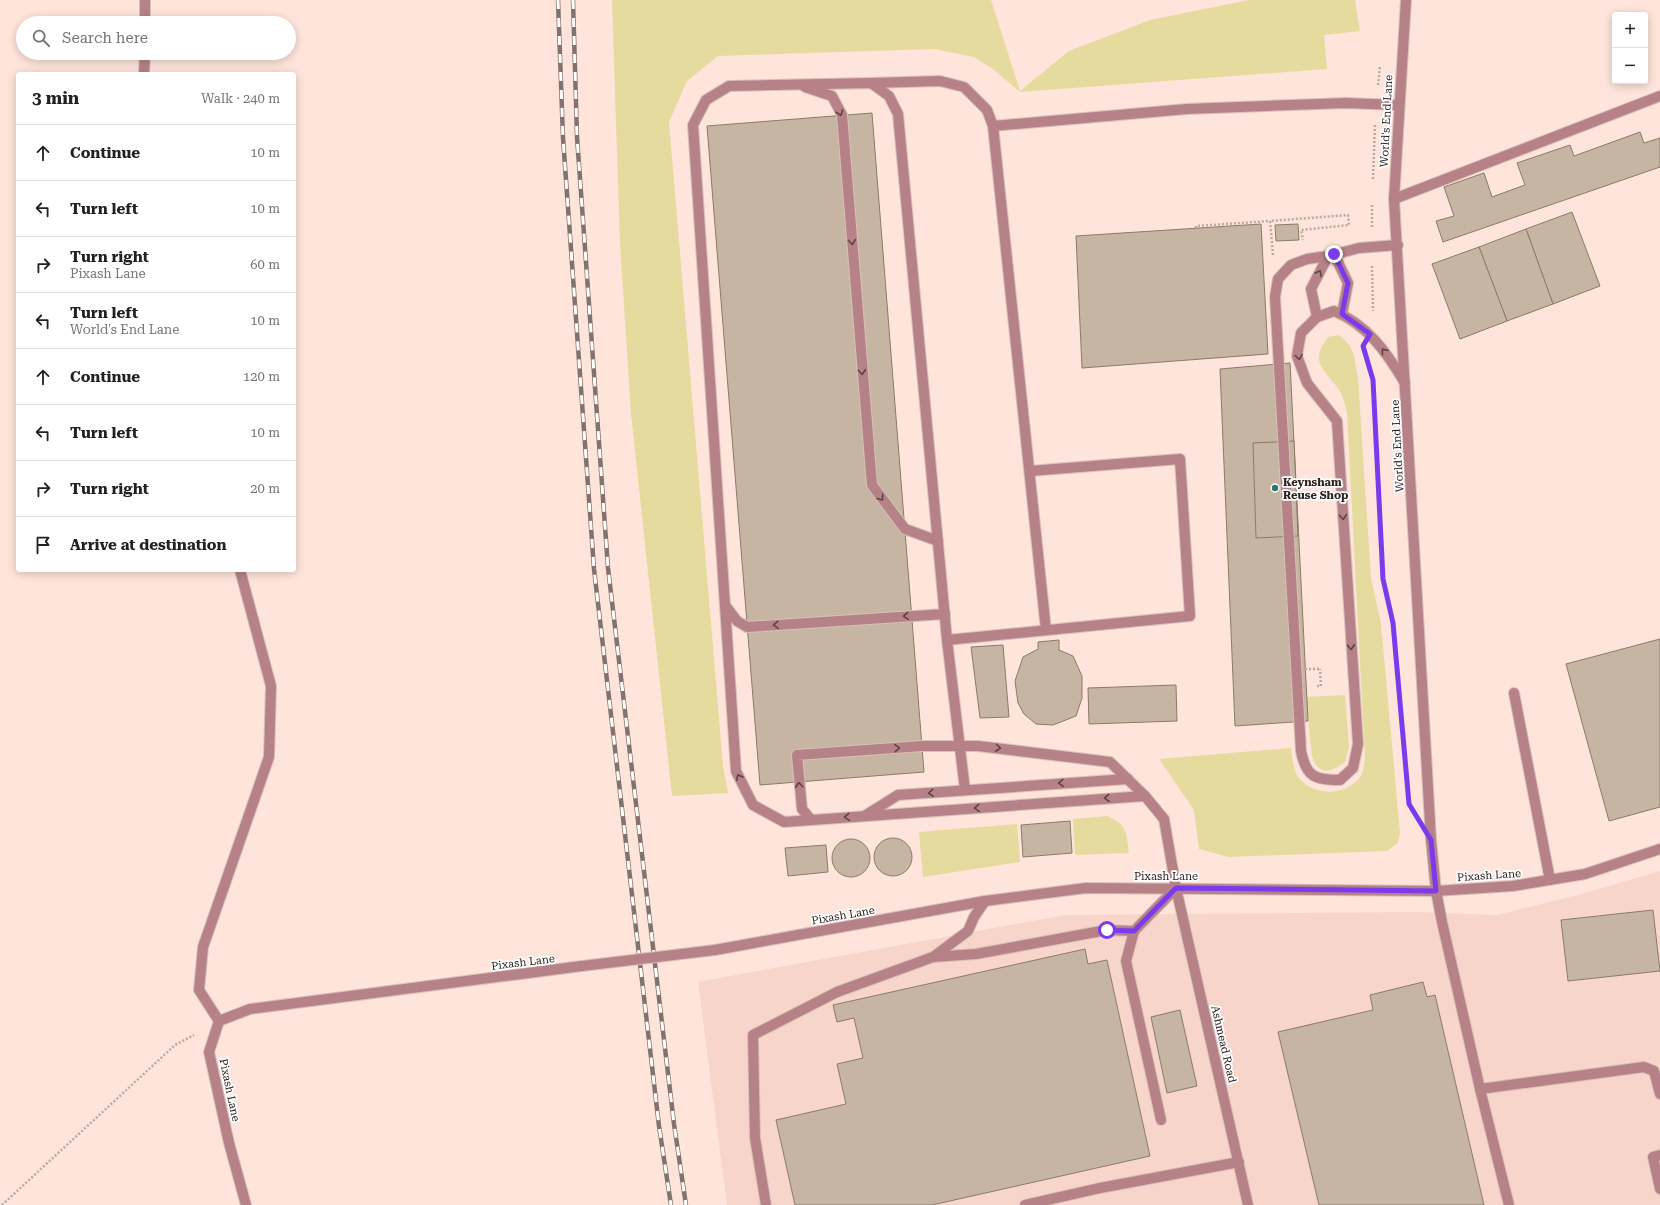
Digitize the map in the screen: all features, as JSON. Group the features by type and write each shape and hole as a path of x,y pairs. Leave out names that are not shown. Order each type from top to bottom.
{"street":[{"path":"145,0 145,16"},
{"name":"World's End Lane","path":"1406,0 1394,199 1398,245 1430,825 1436,891 1480,1089 1509,1205"},
{"path":"144,72 145,60"},
{"path":"1046,630 993,126 987,110 964,87 940,81 729,86 706,100 693,125 736,771 753,805 784,822 1145,796"},
{"path":"871,83 889,96 898,114 947,640 964,790"},
{"path":"800,84 832,96 842,115 872,485 905,529 938,541"},
{"path":"1394,199 1660,96"},
{"path":"993,126 1187,109 1309,104 1399,105"},
{"path":"1398,245 1371,247 1307,259 1291,265 1278,279 1275,297 1301,751 1304,765 1310,774 1322,780 1340,780 1353,768 1358,744 1337,422 1307,383 1297,356 1301,333 1317,317 1334,311 1342,314 1370,334 1392,361 1405,383"},
{"path":"1331,255 1348,283 1342,314"},
{"path":"1317,317 1311,289 1331,255"},
{"path":"947,640 1190,616 1180,460 1030,472"},
{"path":"219,1022 199,990 203,947 269,757 271,686 241,572"},
{"path":"725,605 737,621 747,628 945,614"},
{"path":"1514,693 1550,880"},
{"name":"Ashmead Road","path":"811,820 802,809 797,755 959,744 1110,762 1145,796 1164,820 1176,888 1248,1205"},
{"path":"863,816 898,795 1128,779"},
{"name":"Pixash Lane","path":"246,1205 229,1142 210,1052 219,1022 250,1008 715,950 985,901 1086,888 1436,891 1513,886 1585,874 1660,849"},
{"path":"1161,1120 1126,961 1134,931 1176,888"},
{"path":"933,957 968,931 974,917 985,901"},
{"path":"766,1205 755,1138 753,1035 838,992 933,957 976,954 1107,930 1134,931"},
{"path":"1480,1089 1644,1068 1654,1071 1660,1094"},
{"path":"1660,1155 1652,1157 1660,1189"},
{"path":"1025,1205 1100,1188 1239,1162"}],"path":[{"path":"1373,184 1376,104 1380,62"},
{"path":"1373,200 1371,247 1374,329 1363,346 1373,380 1383,579 1393,623 1403,741"},
{"path":"1196,228 1196,226 1348,215 1349,225 1301,230 1304,246"},
{"path":"1270,221 1274,260"},
{"path":"1305,669 1320,669 1321,686"},
{"path":"2,1205 175,1046 219,1022"}],"shaded area":[{"path":"612,0 991,0 1020,91 1069,51 1150,20 1249,0 1355,0 1360,31 1324,35 1327,69 1020,92 994,70 974,57 934,49 718,56 687,81 669,122 723,766 728,793 672,796 631,414 620,244"},
{"path":"1338,335 1344,339 1351,348 1355,359 1358,378 1371,578 1381,624 1400,833 1398,843 1387,851 1229,857 1199,849 1194,810 1159,759 1291,748 1297,775 1303,782 1319,791 1329,792 1347,788 1355,783 1361,776 1363,769 1365,758 1347,413 1341,393 1323,369 1319,359 1320,353 1328,337"},
{"path":"1345,695 1349,747 1345,762 1335,769 1326,771 1321,770 1312,756 1306,697"},
{"path":"1107,816 1114,819 1125,830 1129,853 1075,855 1073,819"},
{"path":"1017,824 1020,862 923,877 919,832"},
{"path":"1660,871 1660,1205 727,1205 698,982 1066,915 1415,912 1497,915 1582,894"}],"building":[{"path":"872,113 924,772 760,785 707,126"},
{"path":"1640,132 1644,143 1660,138 1660,167 1443,242 1436,221 1454,216 1444,187 1484,173 1492,197 1525,185 1517,163 1570,145 1574,156"},
{"path":"1572,212 1600,286 1553,304 1526,229"},
{"path":"1261,224 1268,354 1082,368 1076,236"},
{"path":"1298,224 1299,240 1276,241 1275,225"},
{"path":"1526,229 1553,304 1507,321 1479,247"},
{"path":"1479,247 1507,321 1460,339 1432,264"},
{"path":"1290,363 1308,721 1235,726 1220,369"},
{"name":"Keynsham Reuse Shop","path":"1294,441 1298,536 1256,538 1253,443"},
{"path":"1660,639 1660,807 1609,821 1566,664"},
{"path":"1059,640 1059,650 1073,656 1082,676 1082,698 1076,716 1053,725 1036,724 1024,714 1018,703 1015,681 1023,657 1038,649 1038,642"},
{"path":"1003,645 1009,717 980,718 971,647"},
{"path":"1176,685 1177,721 1089,724 1088,688"},
{"path":"1070,821 1072,853 1023,857 1021,825"},
{"path":"889,838 897,838 907,843 911,850 911,864 907,871 897,876 889,876 879,871 877,868 874,861 874,853 879,843 882,841"},
{"path":"847,839 855,839 865,844 869,851 869,865 865,872 855,877 847,877 837,872 835,869 832,862 832,854 837,844 840,842"},
{"path":"826,845 828,872 788,876 785,848"},
{"path":"1653,910 1660,971 1568,981 1561,920"},
{"path":"1085,949 1088,964 1107,960 1150,1156 932,1205 795,1205 776,1120 846,1104 837,1064 863,1058 854,1018 837,1022 833,1005"},
{"path":"1423,982 1427,997 1435,995 1484,1205 1319,1205 1278,1032 1373,1010 1370,995"},
{"path":"1180,1010 1197,1086 1167,1093 1151,1017"}],"railway":[{"path":"558,0 563,138 594,569 659,1126 671,1205"},
{"path":"573,0 577,137 608,568 674,1124 686,1205"}],"place":[{"name":"Keynsham Reuse Shop","path":"1275,488"}],"route":[{"path":"1107,930 1134,931 1176,888 1436,891 1431,840 1409,804 1393,623 1383,579 1373,380 1363,346 1370,334 1342,314 1348,283 1334,254"}]}
